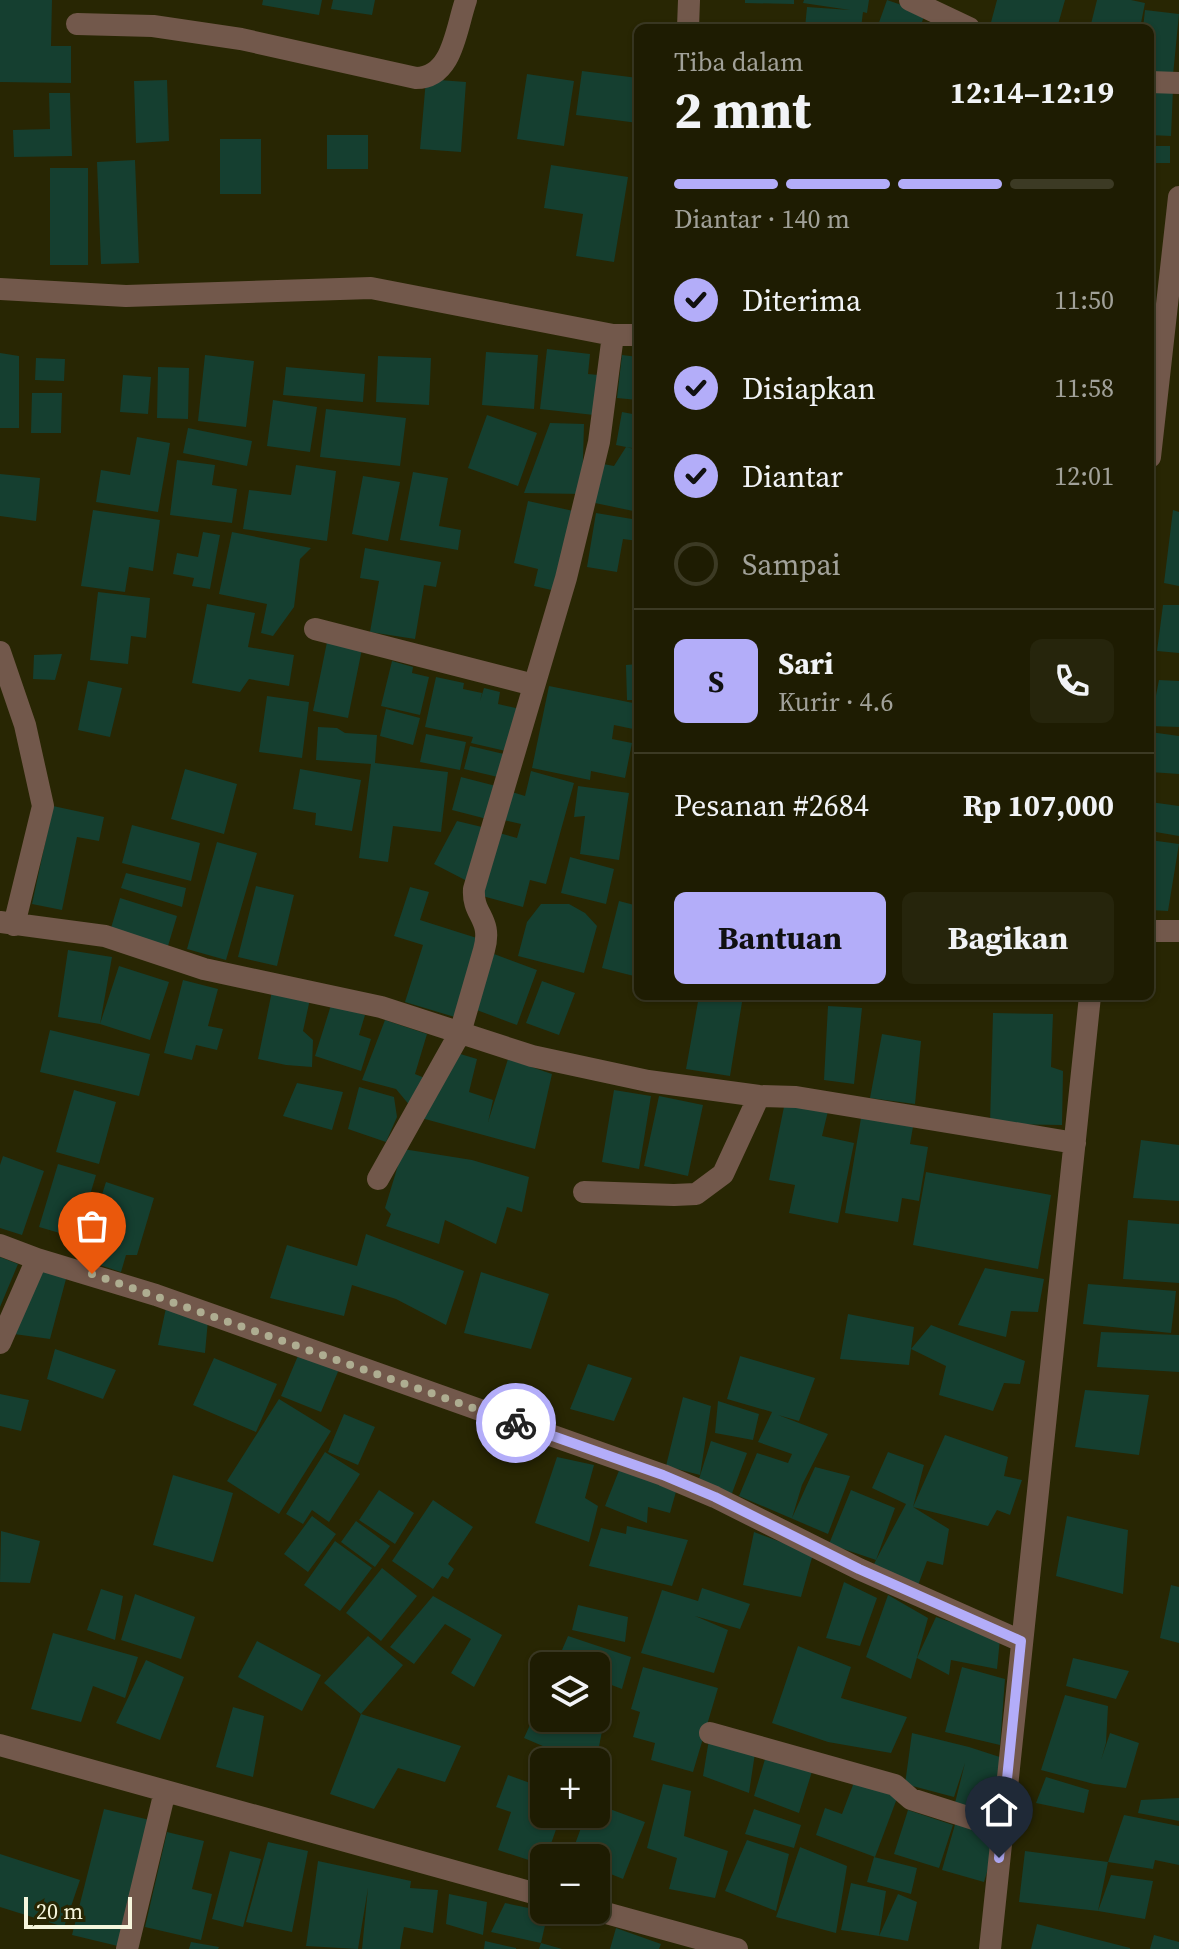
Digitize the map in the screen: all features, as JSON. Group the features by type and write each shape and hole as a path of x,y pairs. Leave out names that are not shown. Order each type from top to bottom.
{"street":[{"path":"77,24 153,26 241,39 427,78 436,74 446,60 466,0"},
{"path":"688,24 689,0"},
{"path":"910,0 961,24"},
{"path":"1154,82 1179,83"},
{"path":"1154,422 1179,197"},
{"path":"0,289 126,296 371,288 613,335 634,335"},
{"path":"378,1179 460,1033 488,937 487,923 473,900 474,889 560,604 599,442 613,335"},
{"path":"315,629 534,685"},
{"path":"0,652 25,725 43,806 7,923 105,936 204,969 381,1007 532,1056 648,1081 759,1096 796,1097 1075,1143"},
{"path":"1154,931 1179,931"},
{"path":"990,1949 1090,1000"},
{"path":"584,1192 696,1194 723,1174 759,1096"},
{"path":"0,1245 156,1295 663,1475 715,1497 859,1569 1021,1641"},
{"path":"0,1343 37,1259"},
{"path":"710,1733 895,1785 911,1799 1002,1828"},
{"path":"0,1745 530,1892"},
{"path":"127,1949 165,1791"},
{"path":"610,1914 737,1949"}],"building":[{"path":"0,0 52,0 51,46 71,46 71,83 0,82"},
{"path":"263,0 322,0 319,15 262,5"},
{"path":"333,0 375,0 372,15 331,9"},
{"path":"745,0 794,0 794,4 745,3"},
{"path":"804,0 869,0 862,24 805,24 807,7 850,10 803,3"},
{"path":"887,0 925,13 921,24 878,24"},
{"path":"997,0 1065,0 1058,24 991,24"},
{"path":"1097,0 1145,3 1141,24 1091,24"},
{"path":"1145,10 1179,14 1173,75 1154,73 1154,24 1143,24"},
{"path":"582,71 634,78 634,122 576,115"},
{"path":"527,74 574,81 564,146 517,139"},
{"path":"426,79 466,82 461,152 420,149"},
{"path":"167,80 169,141 136,143 134,81"},
{"path":"1154,88 1173,89 1171,136 1154,135"},
{"path":"49,93 70,93 72,156 14,157 13,130 50,129"},
{"path":"327,135 368,135 368,169 327,169"},
{"path":"220,139 261,139 261,194 220,194"},
{"path":"1154,146 1170,146 1170,163 1154,163"},
{"path":"135,160 139,263 101,264 97,162"},
{"path":"551,165 628,177 614,262 576,256 583,214 544,208"},
{"path":"50,168 88,168 88,265 50,265"},
{"path":"547,349 590,354 588,374 598,375 594,415 540,409"},
{"path":"486,352 538,355 534,409 482,405"},
{"path":"0,353 19,356 19,428 0,428"},
{"path":"205,355 254,361 246,427 198,421"},
{"path":"622,355 634,356 634,400 617,398"},
{"path":"378,356 431,358 429,405 376,402"},
{"path":"36,358 65,359 64,381 35,380"},
{"path":"158,367 189,368 188,419 157,418"},
{"path":"286,367 365,374 363,402 283,395"},
{"path":"123,375 151,377 148,414 120,412"},
{"path":"32,393 62,393 61,433 31,433"},
{"path":"273,400 317,407 310,452 267,446"},
{"path":"326,409 406,418 400,466 320,457"},
{"path":"622,412 634,414 634,448 616,445"},
{"path":"487,415 537,433 518,486 468,468"},
{"path":"550,423 584,424 582,494 524,493"},
{"path":"188,428 252,441 247,466 183,453"},
{"path":"137,437 170,443 158,512 96,502 101,470 130,475"},
{"path":"626,447 634,449 634,511 595,503 603,464 614,466"},
{"path":"177,460 215,465 212,485 237,489 232,523 170,515"},
{"path":"296,465 336,471 327,541 243,529 249,490 291,495"},
{"path":"413,472 448,478 439,526 461,530 458,550 400,540"},
{"path":"0,474 40,478 36,521 0,516"},
{"path":"363,476 400,482 388,541 352,534"},
{"path":"528,501 578,512 560,592 534,586 538,569 514,563"},
{"path":"93,510 160,520 153,571 129,567 125,592 81,586"},
{"path":"1173,510 1179,512 1179,586 1164,583"},
{"path":"596,513 634,519 634,540 623,539 617,572 587,567"},
{"path":"203,532 220,535 210,589 192,586 194,578 173,574 177,553 198,557"},
{"path":"232,532 311,548 300,559 294,607 273,636 261,633 267,604 219,594"},
{"path":"365,548 441,562 436,587 424,585 415,639 370,632 379,581 360,578"},
{"path":"98,592 150,598 146,638 131,636 128,664 90,660"},
{"path":"207,604 255,613 248,647 294,655 289,686 249,679 240,692 192,683"},
{"path":"1163,605 1179,605 1179,653 1157,651"},
{"path":"327,642 362,649 348,718 313,711"},
{"path":"62,654 55,680 33,679 34,655"},
{"path":"392,661 413,667 412,673 429,677 420,715 381,706"},
{"path":"634,664 634,700 627,700 626,665"},
{"path":"436,677 464,683 463,689 482,693 480,701 484,688 500,692 498,704 520,709 510,752 471,743 473,737 425,727"},
{"path":"1159,680 1179,681 1179,727 1154,726"},
{"path":"88,681 122,688 110,737 78,730"},
{"path":"549,686 634,703 634,729 614,725 612,739 632,743 625,778 591,771 590,780 532,768"},
{"path":"267,696 309,702 302,758 259,752"},
{"path":"386,709 420,718 413,745 380,736"},
{"path":"318,727 377,735 375,763 448,772 441,832 393,826 388,862 359,858 371,764 316,760"},
{"path":"1154,733 1179,736 1179,774 1154,772"},
{"path":"426,734 466,742 460,770 420,762"},
{"path":"470,746 508,755 502,778 464,769"},
{"path":"185,769 237,784 224,834 171,819"},
{"path":"300,769 361,780 352,831 315,825 316,813 293,809"},
{"path":"531,771 574,783 546,884 530,880 523,907 475,894 492,831 517,838 521,824 504,820 512,792 525,796"},
{"path":"461,777 496,786 487,819 452,810"},
{"path":"578,786 629,793 619,860 580,854 585,816 574,817"},
{"path":"1154,803 1179,806 1179,836 1154,832"},
{"path":"53,806 104,817 99,841 77,837 62,910 32,904"},
{"path":"457,821 482,827 469,882 434,864"},
{"path":"132,825 200,843 191,881 122,863"},
{"path":"1154,841 1179,844 1168,911 1154,910"},
{"path":"217,842 257,853 226,960 187,949"},
{"path":"570,857 614,869 606,904 561,893"},
{"path":"126,873 186,888 182,907 121,888"},
{"path":"256,886 294,895 277,966 238,957"},
{"path":"410,887 429,892 420,920 483,940 458,1018 405,1002 423,945 394,936"},
{"path":"120,898 177,916 168,946 111,928"},
{"path":"619,901 634,905 634,976 602,968"},
{"path":"541,904 569,904 585,913 597,926 584,973 518,956 527,922"},
{"path":"68,950 112,957 100,1024 58,1017"},
{"path":"494,954 537,970 517,1025 474,1009"},
{"path":"119,966 169,982 150,1040 100,1024"},
{"path":"183,980 218,989 208,1026 223,1029 217,1050 196,1045 192,1060 164,1053"},
{"path":"542,981 575,993 559,1035 526,1023"},
{"path":"272,991 310,999 303,1031 313,1040 312,1067 258,1059"},
{"path":"698,1000 742,1000 730,1076 686,1069"},
{"path":"331,1005 365,1015 359,1035 371,1039 361,1071 315,1056"},
{"path":"828,1006 862,1008 854,1084 824,1080"},
{"path":"993,1013 1053,1014 1051,1067 1063,1071 1062,1125 990,1124"},
{"path":"385,1020 427,1034 415,1074 427,1079 411,1107 396,1089 362,1080"},
{"path":"50,1030 150,1054 139,1096 40,1072"},
{"path":"882,1034 921,1041 915,1104 870,1098"},
{"path":"457,1053 477,1059 469,1092 493,1100 488,1122 508,1059 552,1074 535,1149 414,1116"},
{"path":"297,1083 343,1092 332,1130 283,1116"},
{"path":"359,1087 394,1097 397,1117 386,1142 348,1129"},
{"path":"74,1090 116,1102 99,1164 56,1152"},
{"path":"614,1090 651,1096 639,1169 602,1162"},
{"path":"659,1096 703,1105 688,1176 644,1166"},
{"path":"785,1102 828,1111 822,1136 854,1143 838,1223 789,1213 795,1185 769,1180"},
{"path":"862,1112 914,1121 910,1144 928,1147 919,1201 902,1198 898,1222 845,1213"},
{"path":"1141,1140 1179,1145 1179,1201 1133,1198"},
{"path":"403,1149 472,1160 529,1177 522,1212 507,1207 496,1244 445,1220 439,1244 386,1226 391,1214 385,1208"},
{"path":"3,1156 44,1171 22,1235 0,1228 0,1165"},
{"path":"58,1164 96,1175 77,1238 39,1227"},
{"path":"926,1172 1051,1195 1038,1269 913,1245"},
{"path":"106,1182 154,1198 137,1255 126,1255 121,1272 81,1259"},
{"path":"1128,1220 1179,1224 1179,1283 1123,1279"},
{"path":"366,1234 464,1271 446,1325 396,1299 352,1285 344,1316 270,1298 287,1245 357,1266"},
{"path":"0,1257 18,1264 0,1307"},
{"path":"33,1267 66,1279 50,1339 14,1334"},
{"path":"985,1268 1044,1279 1038,1312 1011,1311 1006,1337 958,1325"},
{"path":"481,1272 549,1294 531,1349 464,1333"},
{"path":"1088,1284 1176,1291 1171,1333 1083,1324"},
{"path":"166,1308 208,1320 205,1353 158,1345"},
{"path":"848,1314 914,1327 909,1365 840,1359"},
{"path":"931,1325 1025,1361 1020,1384 1004,1383 993,1411 939,1395 946,1366 911,1349"},
{"path":"1101,1332 1179,1335 1179,1372 1097,1367"},
{"path":"55,1349 116,1370 103,1399 47,1379"},
{"path":"300,1351 340,1367 321,1412 281,1396"},
{"path":"740,1356 815,1378 799,1421 778,1415 828,1434 802,1485 792,1518 815,1467 850,1476 828,1534 739,1496 757,1453 788,1463 792,1454 758,1442 772,1412 727,1399"},
{"path":"214,1358 277,1384 256,1432 193,1405"},
{"path":"588,1364 632,1378 614,1421 570,1409"},
{"path":"1085,1390 1149,1395 1139,1455 1075,1447"},
{"path":"0,1394 29,1400 21,1431 0,1426"},
{"path":"683,1397 711,1406 700,1475 666,1466"},
{"path":"279,1399 331,1431 279,1514 227,1481"},
{"path":"718,1401 759,1414 753,1440 715,1433"},
{"path":"344,1414 375,1427 358,1465 328,1452"},
{"path":"945,1435 1008,1457 1004,1476 1022,1480 1010,1515 997,1510 988,1526 913,1507"},
{"path":"711,1441 747,1453 731,1496 698,1482"},
{"path":"325,1452 360,1474 329,1522 312,1510 303,1524 286,1514"},
{"path":"888,1452 924,1465 913,1507 949,1529 943,1565 927,1561 917,1588 873,1566 906,1504 872,1488"},
{"path":"557,1457 594,1465 585,1498 598,1506 589,1542 535,1523"},
{"path":"620,1468 677,1488 670,1513 648,1507 647,1523 605,1506"},
{"path":"173,1475 233,1493 213,1562 153,1545"},
{"path":"379,1490 414,1513 395,1544 359,1520"},
{"path":"851,1490 895,1508 876,1560 829,1544"},
{"path":"433,1500 473,1527 448,1564 454,1569 448,1579 442,1576 433,1589 392,1561"},
{"path":"312,1516 336,1534 308,1572 284,1554"},
{"path":"1067,1516 1128,1530 1123,1594 1056,1576"},
{"path":"356,1521 390,1546 375,1567 341,1542"},
{"path":"627,1526 688,1540 672,1586 589,1566 601,1528 626,1534"},
{"path":"1,1531 40,1541 30,1583 0,1582"},
{"path":"754,1532 813,1554 801,1597 743,1585"},
{"path":"335,1541 372,1568 340,1611 304,1585"},
{"path":"382,1568 417,1596 381,1641 346,1613"},
{"path":"844,1582 877,1598 860,1646 826,1638"},
{"path":"1171,1585 1179,1587 1179,1643 1160,1638"},
{"path":"702,1588 750,1604 740,1629 695,1616 728,1630 714,1673 641,1653 662,1590 698,1601"},
{"path":"101,1589 123,1596 115,1640 87,1630"},
{"path":"135,1594 195,1617 181,1659 121,1640"},
{"path":"888,1595 928,1618 911,1679 866,1657"},
{"path":"433,1596 502,1635 474,1687 451,1673 471,1639 445,1624 414,1664 390,1647"},
{"path":"578,1605 628,1617 625,1642 572,1630"},
{"path":"936,1617 1000,1639 997,1669 951,1660 949,1675 917,1658"},
{"path":"53,1633 138,1657 125,1698 93,1686 81,1722 31,1709"},
{"path":"368,1636 403,1665 361,1714 324,1683"},
{"path":"568,1636 631,1657 622,1689 610,1684 610,1652 561,1652"},
{"path":"257,1641 321,1675 302,1711 238,1677"},
{"path":"798,1646 851,1667 841,1698 907,1717 891,1753 828,1742 772,1723"},
{"path":"1073,1658 1129,1671 1116,1699 1066,1686"},
{"path":"146,1660 184,1677 160,1740 116,1723"},
{"path":"643,1667 718,1688 693,1772 651,1760 655,1743 633,1737 640,1712 631,1709"},
{"path":"962,1667 1005,1679 1000,1745 945,1732"},
{"path":"1065,1695 1108,1706 1106,1743 1101,1760 1110,1733 1139,1743 1126,1788 1094,1784 1041,1770"},
{"path":"233,1707 264,1716 253,1777 216,1767"},
{"path":"361,1714 461,1746 445,1782 398,1768 374,1809 330,1794"},
{"path":"530,1725 530,1732 602,1732 599,1748 547,1748 524,1738"},
{"path":"710,1733 755,1753 749,1793 703,1776"},
{"path":"912,1733 1009,1760 992,1814 955,1803 965,1763 954,1797 905,1784"},
{"path":"768,1749 815,1762 799,1813 754,1796"},
{"path":"508,1775 530,1783 530,1828 557,1828 551,1844 530,1844 530,1860 498,1850 511,1812 496,1807"},
{"path":"856,1777 899,1793 875,1857 816,1835 825,1808 842,1814"},
{"path":"1046,1777 1089,1790 1084,1813 1036,1803"},
{"path":"663,1784 691,1791 684,1836 728,1851 715,1898 669,1889 677,1858 647,1848"},
{"path":"1179,1798 1179,1821 1138,1813 1141,1800"},
{"path":"104,1809 154,1821 122,1947 72,1935"},
{"path":"610,1809 645,1822 623,1879 610,1874 610,1844 575,1844 581,1828 610,1828"},
{"path":"754,1809 801,1825 794,1848 745,1834"},
{"path":"908,1810 953,1825 939,1868 894,1854"},
{"path":"1124,1815 1179,1826 1179,1865 1155,1860 1153,1869 1108,1862"},
{"path":"956,1821 999,1832 984,1882 942,1870"},
{"path":"167,1832 204,1841 192,1889 212,1894 201,1940 145,1927"},
{"path":"747,1840 789,1854 776,1911 725,1891"},
{"path":"268,1842 308,1851 292,1932 246,1922"},
{"path":"800,1847 847,1866 836,1933 776,1917"},
{"path":"230,1851 261,1859 243,1927 212,1919"},
{"path":"1025,1851 1108,1862 1098,1911 1019,1902"},
{"path":"0,1854 80,1880 64,1927 0,1907"},
{"path":"874,1857 917,1868 911,1894 867,1882"},
{"path":"318,1861 411,1881 410,1888 438,1890 433,1933 404,1927 400,1949 362,1949 368,1888 358,1949 306,1946"},
{"path":"1111,1875 1153,1881 1145,1919 1098,1911"},
{"path":"851,1883 886,1891 879,1936 841,1930"},
{"path":"449,1894 487,1902 483,1935 446,1924"},
{"path":"898,1894 917,1902 908,1941 879,1936"},
{"path":"505,1903 530,1908 530,1924 545,1924 541,1943 491,1932"},
{"path":"1037,1924 1130,1948 1130,1949 1031,1949"},
{"path":"616,1928 661,1944 659,1949 610,1949"},
{"path":"1154,1935 1179,1942 1179,1949 1150,1949"},
{"path":"485,1941 516,1948 516,1949 484,1949"},
{"path":"191,1942 219,1947 189,1949"},
{"path":"541,1943 562,1949 539,1949"}],"way so far":[{"path":"92,1274 516,1423"}],"route":[{"path":"516,1423 663,1475 715,1497 859,1569 1021,1641 999,1858"}]}
